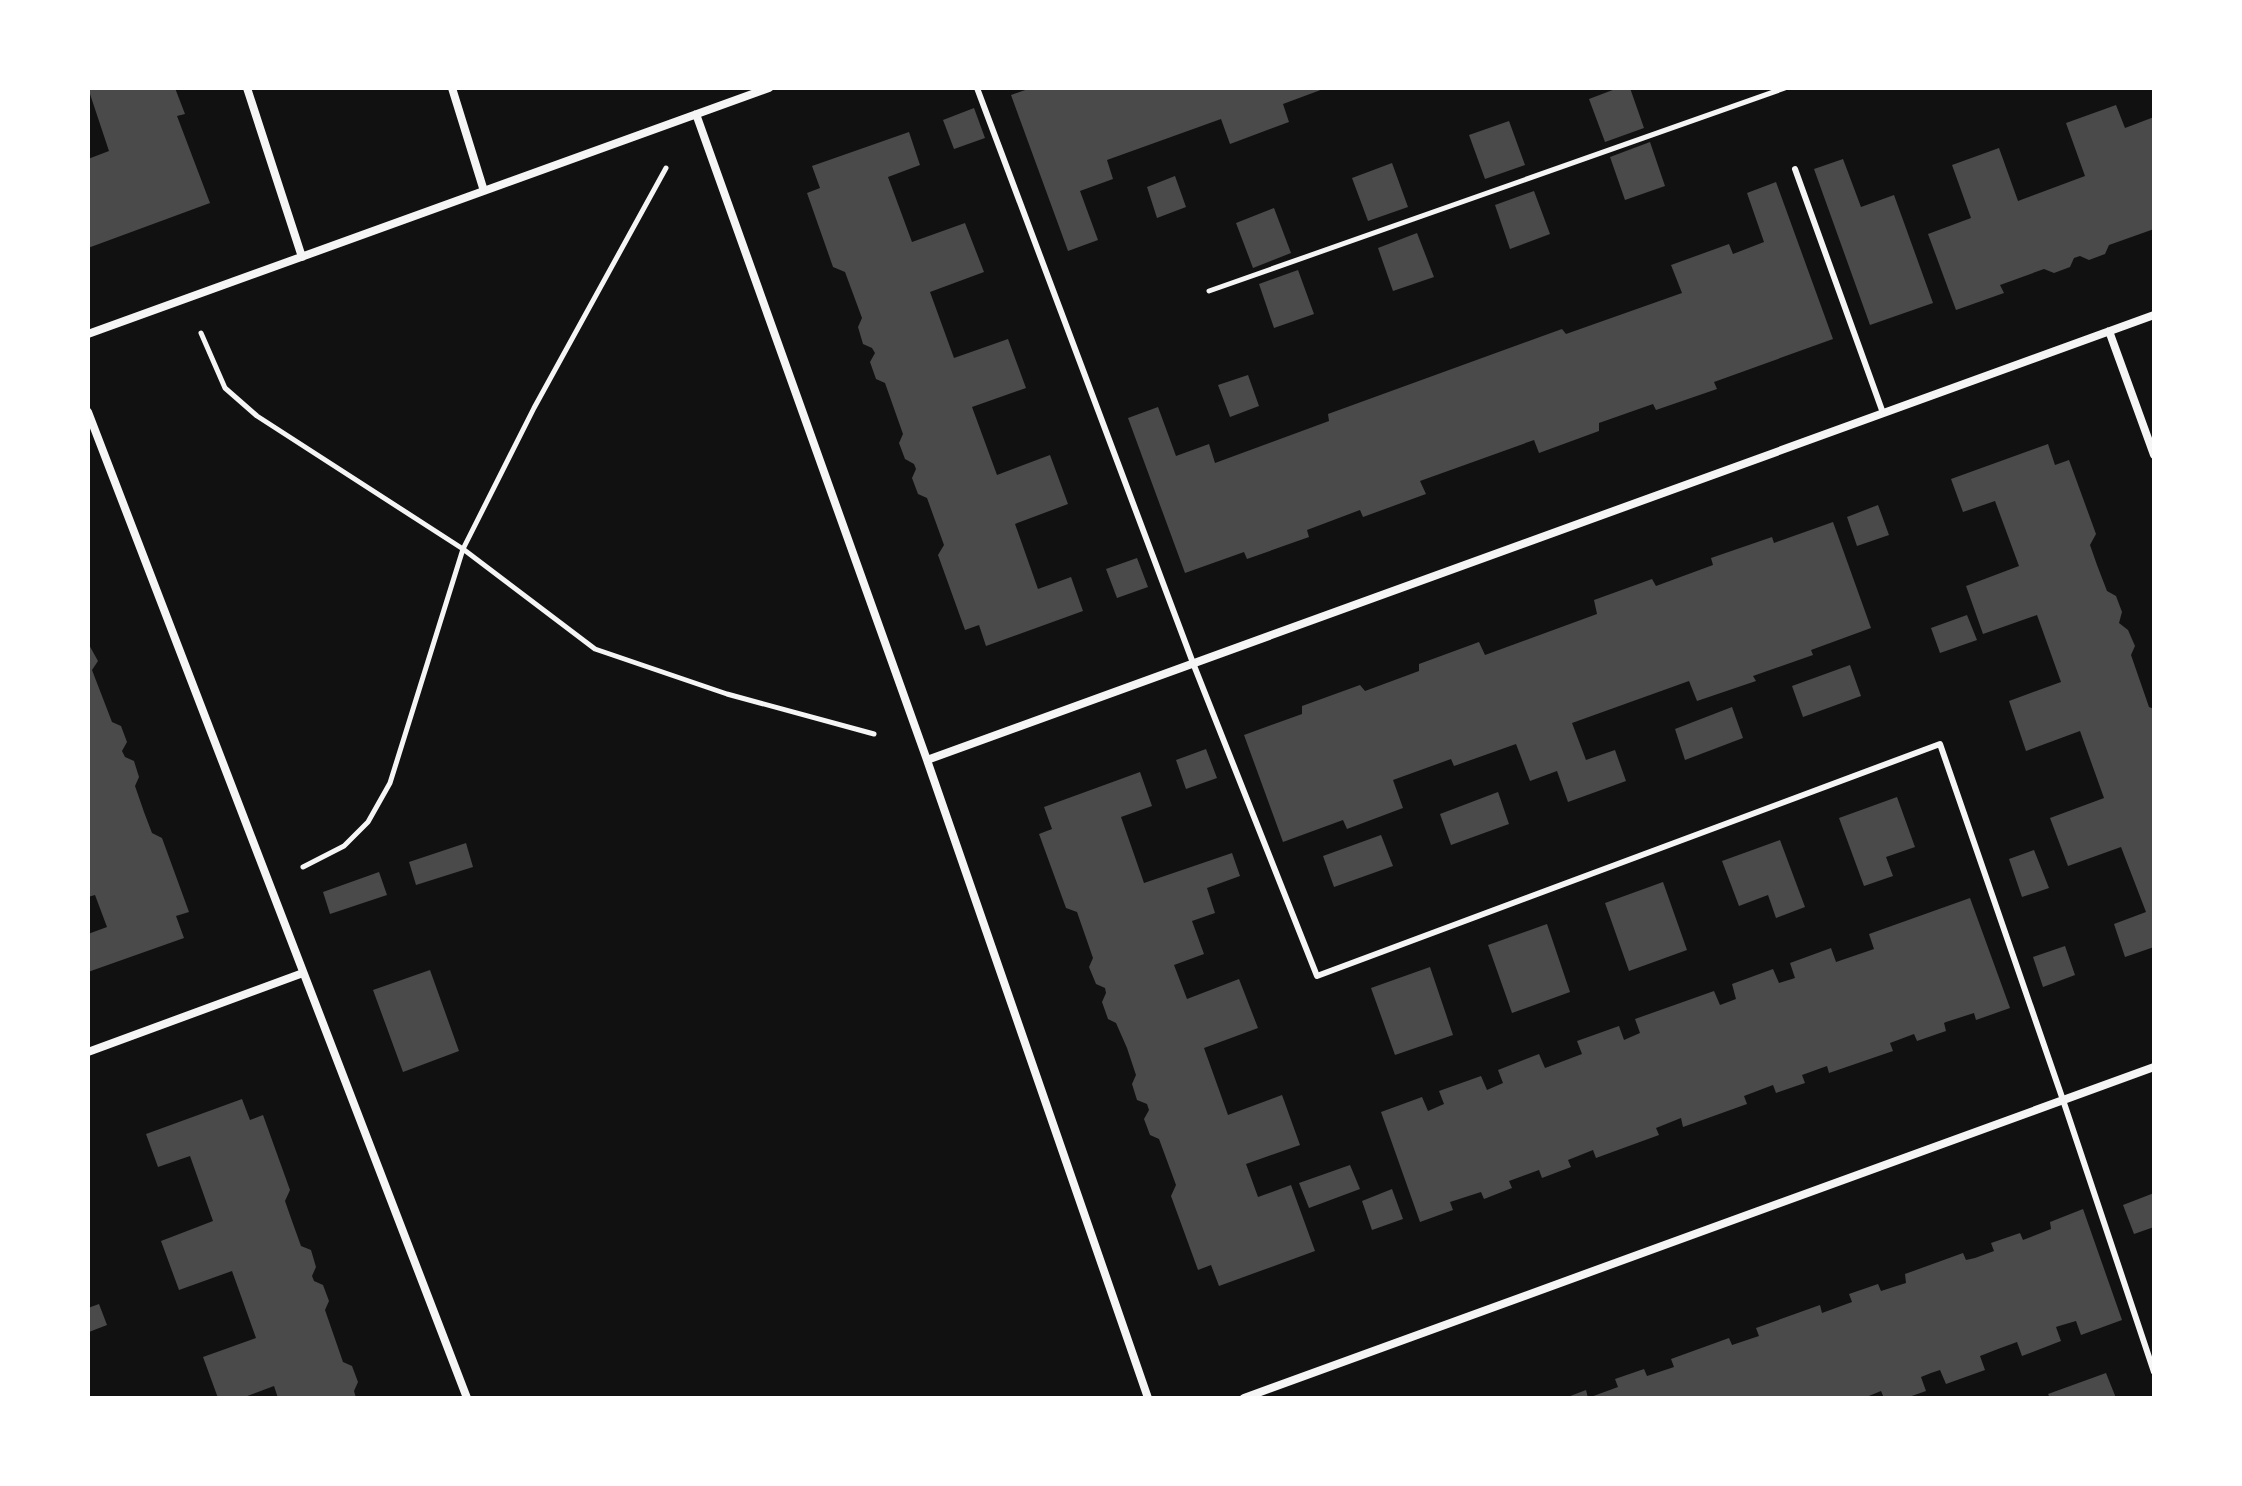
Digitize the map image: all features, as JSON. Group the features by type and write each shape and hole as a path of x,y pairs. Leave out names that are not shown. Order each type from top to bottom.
{"street":[{"path":"247,88 302,257"},
{"path":"452,88 484,191"},
{"path":"88,334 769,88"},
{"path":"696,114 927,760 1148,1398"},
{"path":"927,760 2154,315"},
{"path":"2109,331 2154,455"},
{"path":"88,412 467,1398"},
{"path":"88,1052 303,973"},
{"path":"1244,1398 2154,1067"}],"lane":[{"path":"977,88 1193,663 1317,976 1940,744 2154,1372"},
{"path":"1795,169 1883,413"}],"path":[{"path":"1209,291 1785,88"},
{"path":"269,879 344,846 368,822 390,783 463,549 534,408 696,114"},
{"path":"188,298 210,359 225,388 257,416 463,549 595,649 727,694 866,730 927,760"}],"building":[{"path":"88,88 175,88 185,114 177,116 210,203 88,248 88,159 109,151"},
{"path":"1031,88 1326,88 1283,104 1289,122 1230,144 1221,119 1107,160 1113,179 1080,191 1098,240 1068,251 1011,95"},
{"path":"1618,88 1630,88 1644,128 1605,142 1589,99"},
{"path":"2116,105 2125,128 2154,117 2154,229 2109,245 2105,254 2089,260 2080,256 2074,258 2070,267 2054,273 2044,269 2000,285 2004,293 1956,310 1928,234 1971,218 1952,165 1999,148 2018,201 2085,176 2066,123"},
{"path":"974,108 985,138 954,149 943,120"},
{"path":"1509,121 1525,165 1485,179 1469,135"},
{"path":"909,132 920,165 888,177 912,242 965,223 984,272 930,292 954,358 1008,339 1026,388 972,407 997,475 1050,455 1068,504 1015,524 1038,589 1071,577 1083,611 986,646 979,625 965,630 938,555 944,545 927,498 918,494 912,478 916,469 914,464 905,459 899,443 903,434 885,383 876,379 870,362 875,353 863,344 858,327 862,318 845,272 833,267 807,193 820,188 812,166"},
{"path":"1650,142 1665,186 1625,200 1610,157"},
{"path":"1843,159 1861,207 1894,195 1933,303 1870,325 1814,169"},
{"path":"1392,163 1408,207 1368,221 1352,178"},
{"path":"1175,176 1186,207 1157,218 1147,187"},
{"path":"1776,182 1833,339 1714,382 1717,389 1656,410 1653,404 1599,423 1599,431 1539,453 1534,440 1420,481 1426,494 1363,517 1360,510 1307,530 1309,537 1247,559 1244,552 1185,573 1128,418 1158,407 1176,456 1209,444 1215,463 1329,421 1328,414 1562,329 1566,334 1682,293 1671,265 1729,244 1733,254 1764,242 1747,193"},
{"path":"1534,191 1550,234 1510,249 1495,205"},
{"path":"1274,208 1291,253 1253,268 1236,223"},
{"path":"1417,233 1434,277 1393,291 1378,248"},
{"path":"1298,270 1314,314 1274,328 1259,284"},
{"path":"1248,375 1259,406 1230,417 1218,385"},
{"path":"2048,444 2055,465 2069,460 2096,534 2090,545 2107,591 2116,596 2122,612 2119,623 2128,630 2135,646 2131,655 2149,707 2154,709 2154,947 2125,957 2114,924 2146,912 2121,847 2068,866 2050,818 2104,798 2080,731 2026,751 2009,701 2061,682 2037,615 1983,634 1966,586 2019,566 1995,501 1963,512 1951,479"},
{"path":"1878,505 1889,535 1857,546 1847,517"},
{"path":"1833,522 1871,628 1811,650 1813,655 1753,676 1756,681 1697,701 1689,681 1572,723 1586,760 1615,750 1626,781 1568,802 1557,771 1530,781 1516,744 1454,766 1451,759 1393,780 1403,808 1347,829 1343,820 1283,842 1244,735 1302,714 1302,706 1360,685 1365,691 1419,671 1419,664 1479,642 1485,655 1597,614 1594,600 1652,579 1656,586 1713,565 1711,558 1772,537 1774,543"},
{"path":"1137,558 1148,587 1117,598 1106,569"},
{"path":"1967,615 1977,640 1940,653 1931,628"},
{"path":"88,643 98,661 92,670 112,722 121,726 127,742 122,751 125,757 134,761 139,777 135,786 144,812 152,833 162,838 189,912 176,916 184,938 88,972 88,934 107,927 95,895 88,897"},
{"path":"1850,665 1861,696 1803,717 1792,686"},
{"path":"1732,707 1743,738 1685,760 1675,729"},
{"path":"1206,749 1217,778 1186,789 1176,760"},
{"path":"1140,772 1152,806 1121,817 1144,883 1232,853 1240,876 1207,888 1215,913 1192,921 1204,954 1174,965 1187,999 1239,979 1258,1028 1204,1048 1228,1115 1282,1095 1300,1145 1246,1164 1258,1197 1291,1185 1315,1251 1219,1286 1211,1265 1198,1270 1171,1196 1176,1185 1159,1139 1150,1135 1144,1119 1149,1110 1147,1104 1137,1100 1132,1084 1136,1075 1127,1048 1116,1023 1108,1019 1102,1002 1105,988 1096,984 1089,967 1093,958 1077,912 1066,908 1039,834 1052,829 1044,807"},
{"path":"1498,792 1509,824 1451,845 1440,814"},
{"path":"1897,797 1915,847 1886,857 1893,876 1864,886 1839,818"},
{"path":"1381,835 1393,866 1334,887 1323,856"},
{"path":"1780,840 1805,907 1776,918 1768,895 1739,906 1722,861"},
{"path":"466,843 473,867 416,885 409,862"},
{"path":"2034,850 2049,888 2022,897 2009,859"},
{"path":"379,872 387,895 330,914 323,892"},
{"path":"1663,882 1687,950 1629,971 1605,903"},
{"path":"1970,898 2010,1008 1976,1020 1974,1013 1946,1022 1946,1031 1917,1041 1914,1034 1890,1043 1893,1051 1829,1073 1827,1066 1802,1075 1805,1083 1776,1093 1773,1085 1744,1096 1747,1104 1683,1127 1681,1118 1656,1128 1659,1135 1596,1158 1593,1150 1568,1160 1571,1167 1542,1178 1539,1170 1509,1181 1512,1188 1484,1199 1481,1192 1450,1202 1453,1210 1420,1222 1381,1112 1422,1097 1428,1111 1444,1104 1439,1091 1481,1076 1487,1090 1503,1083 1498,1070 1539,1054 1545,1068 1582,1054 1577,1041 1619,1026 1624,1040 1640,1033 1635,1019 1714,991 1720,1005 1736,999 1732,984 1773,969 1779,983 1795,978 1790,963 1831,948 1836,962 1874,949 1869,934"},
{"path":"1547,924 1570,992 1512,1013 1488,945"},
{"path":"2065,946 2075,975 2043,987 2033,957"},
{"path":"1430,967 1453,1035 1395,1055 1371,988"},
{"path":"430,970 459,1051 403,1072 373,990"},
{"path":"242,1099 250,1120 263,1115 290,1190 285,1201 292,1221 301,1246 311,1250 316,1267 312,1276 314,1281 323,1285 329,1301 325,1310 343,1362 352,1366 358,1382 354,1391 356,1398 278,1398 274,1386 242,1398 218,1398 203,1357 256,1338 232,1271 179,1290 161,1241 213,1221 190,1156 158,1167 146,1134"},
{"path":"1350,1165 1360,1189 1309,1208 1299,1183"},
{"path":"1392,1189 1403,1219 1372,1230 1362,1201"},
{"path":"2154,1193 2154,1227 2134,1234 2123,1205"},
{"path":"2083,1209 2122,1320 2081,1335 2076,1321 2056,1327 2061,1341 2022,1356 2017,1342 1998,1349 1980,1356 1985,1370 1946,1384 1940,1370 1931,1373 1921,1377 1926,1391 1906,1398 1884,1398 1881,1391 1864,1398 1588,1398 1618,1387 1615,1379 1644,1369 1647,1376 1674,1367 1671,1359 1729,1338 1732,1345 1759,1336 1756,1328 1820,1305 1822,1313 1852,1302 1849,1294 1878,1284 1881,1291 1906,1283 1905,1274 1963,1253 1966,1260 1975,1258 1994,1251 1991,1243 2020,1233 2023,1240 2051,1229 2050,1222"},
{"path":"99,1304 107,1325 89,1332 88,1308"},
{"path":"2106,1373 2116,1398 2050,1398 2048,1394"},
{"path":"1586,1390 1588,1398 1565,1398"}]}
